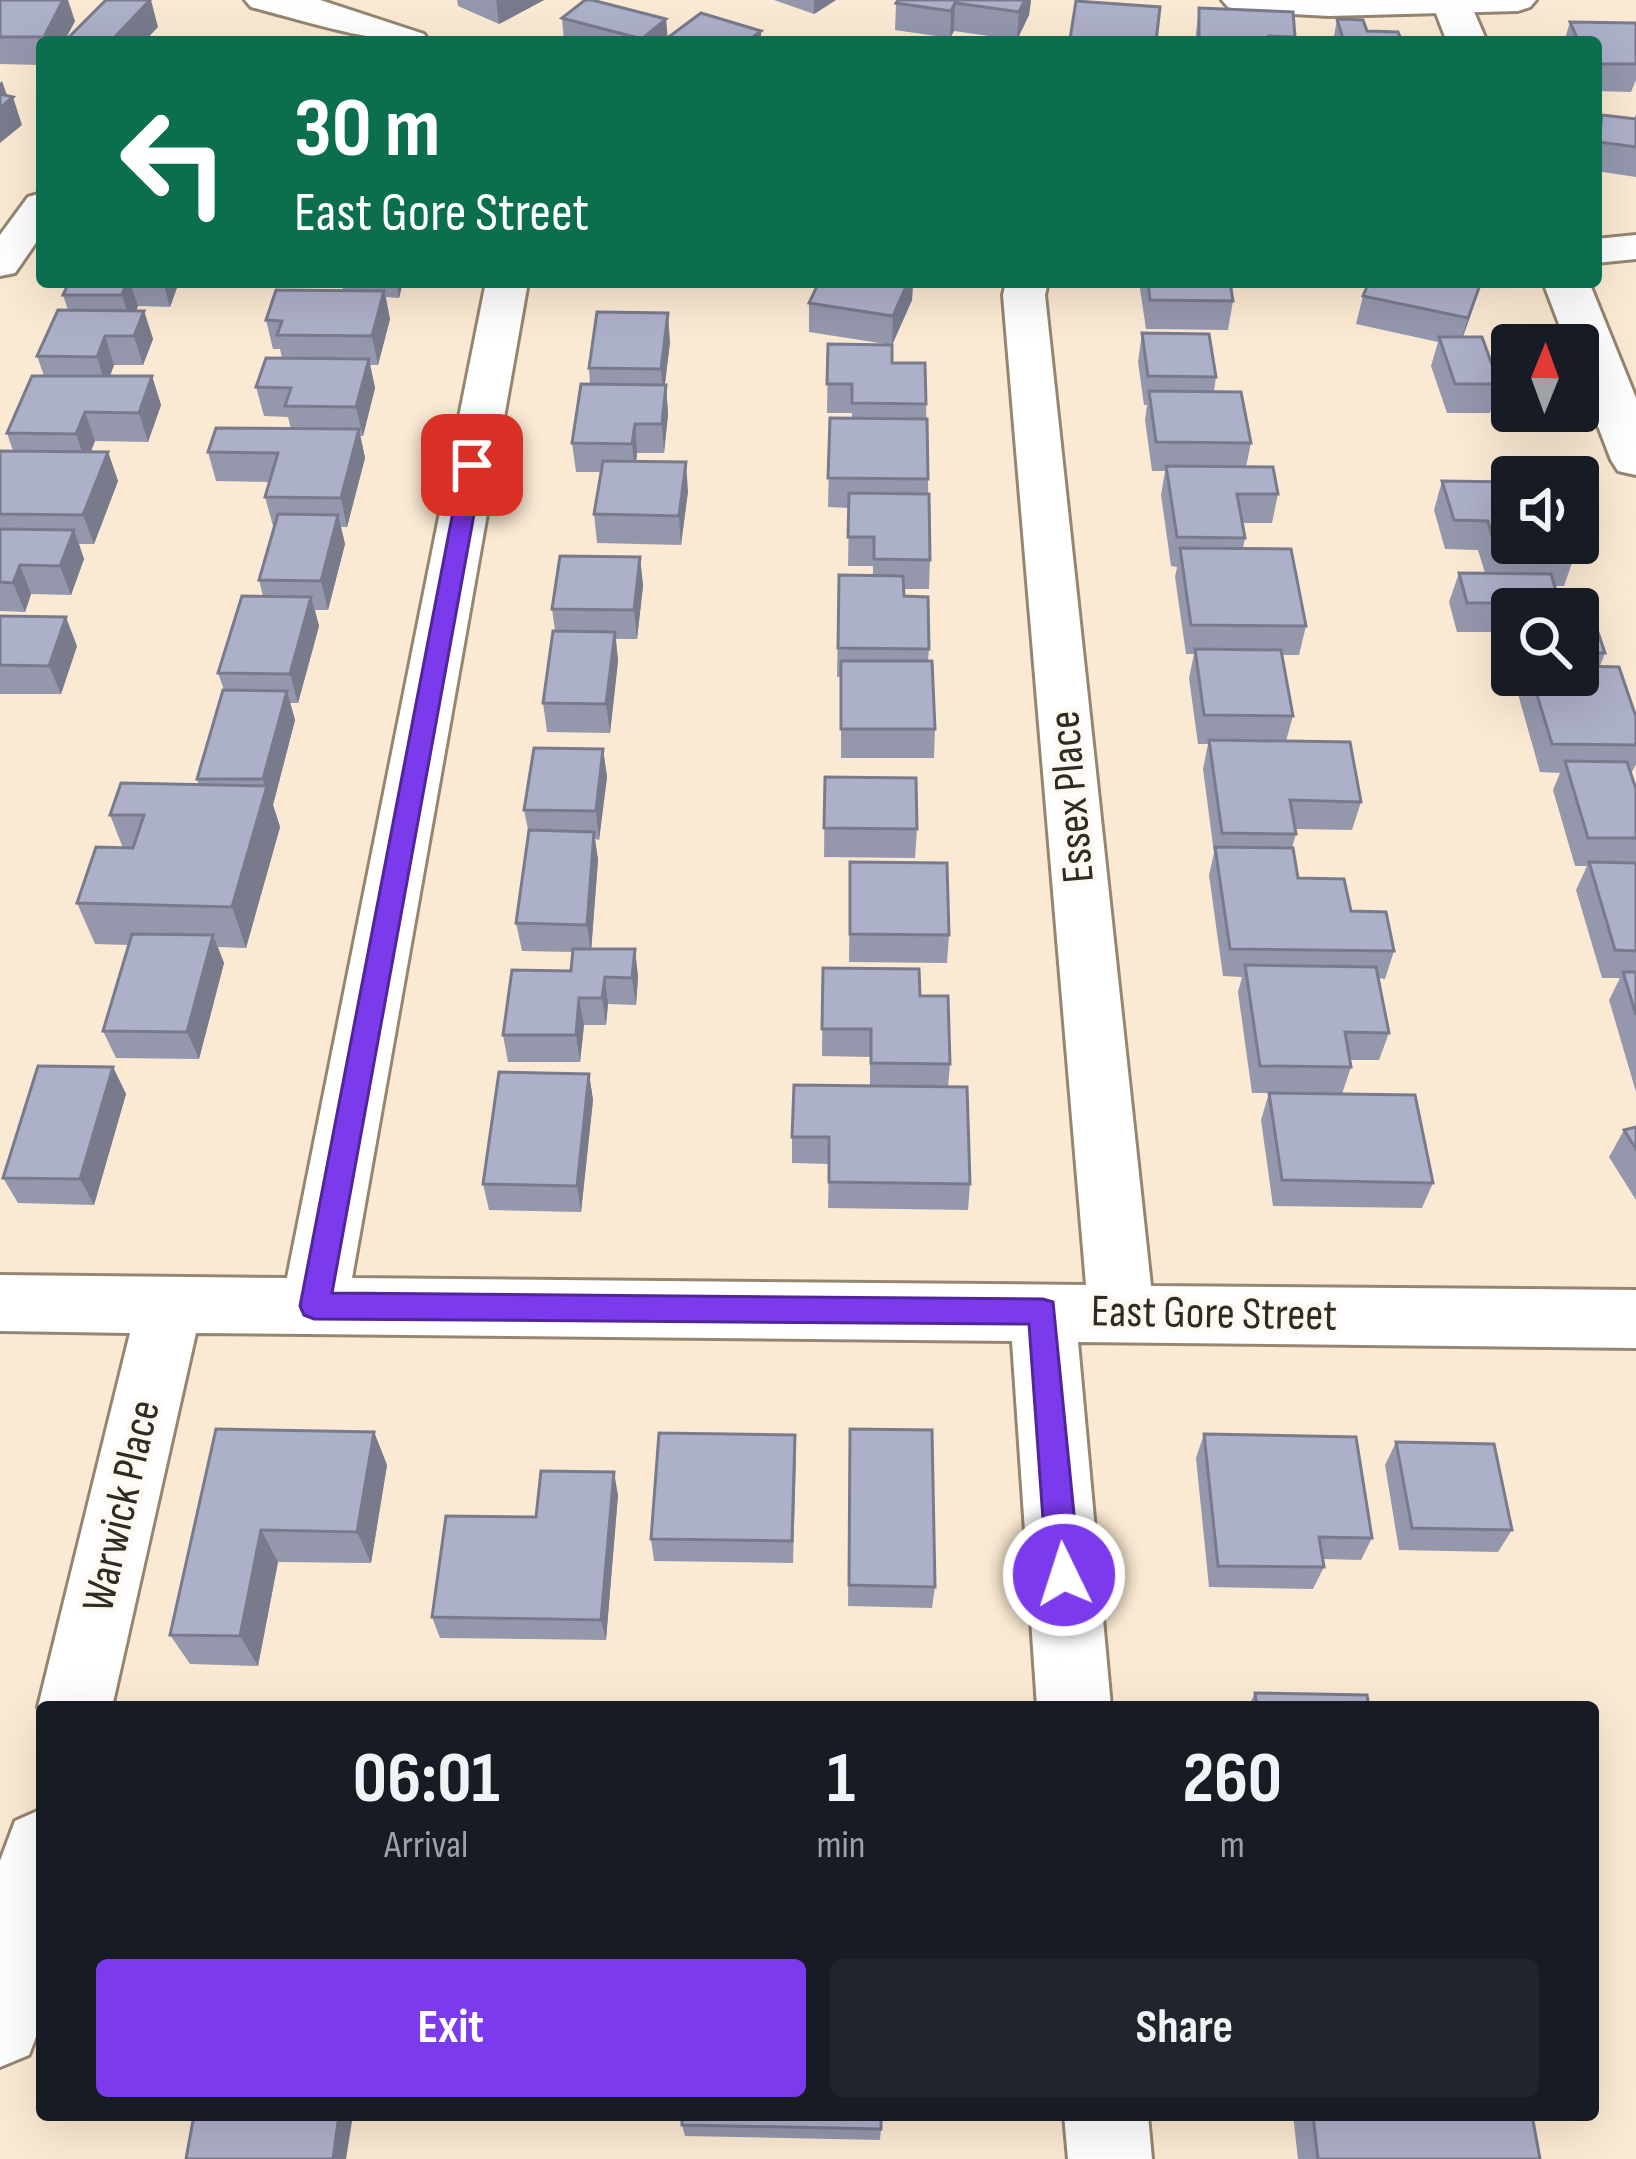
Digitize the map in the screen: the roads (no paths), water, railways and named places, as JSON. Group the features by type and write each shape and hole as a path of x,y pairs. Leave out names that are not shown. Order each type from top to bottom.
{"street":[{"path":"1240,0 1518,0"},
{"path":"1451,2 1465,36"},
{"path":"267,17 334,5 399,36"},
{"path":"0,264 36,213"},
{"path":"1602,250 1636,247"},
{"path":"314,1306 505,288"},
{"name":"Essex Place","path":"1027,288 1121,1313"},
{"path":"1568,288 1636,460"},
{"name":"East Gore Street","path":"0,1303 1636,1319"},
{"name":"Warwick Place","path":"76,1701 170,1304"},
{"path":"1043,1312 1074,1701"},
{"path":"0,2026 36,1873"},
{"path":"1107,2121 1110,2159"}]}
